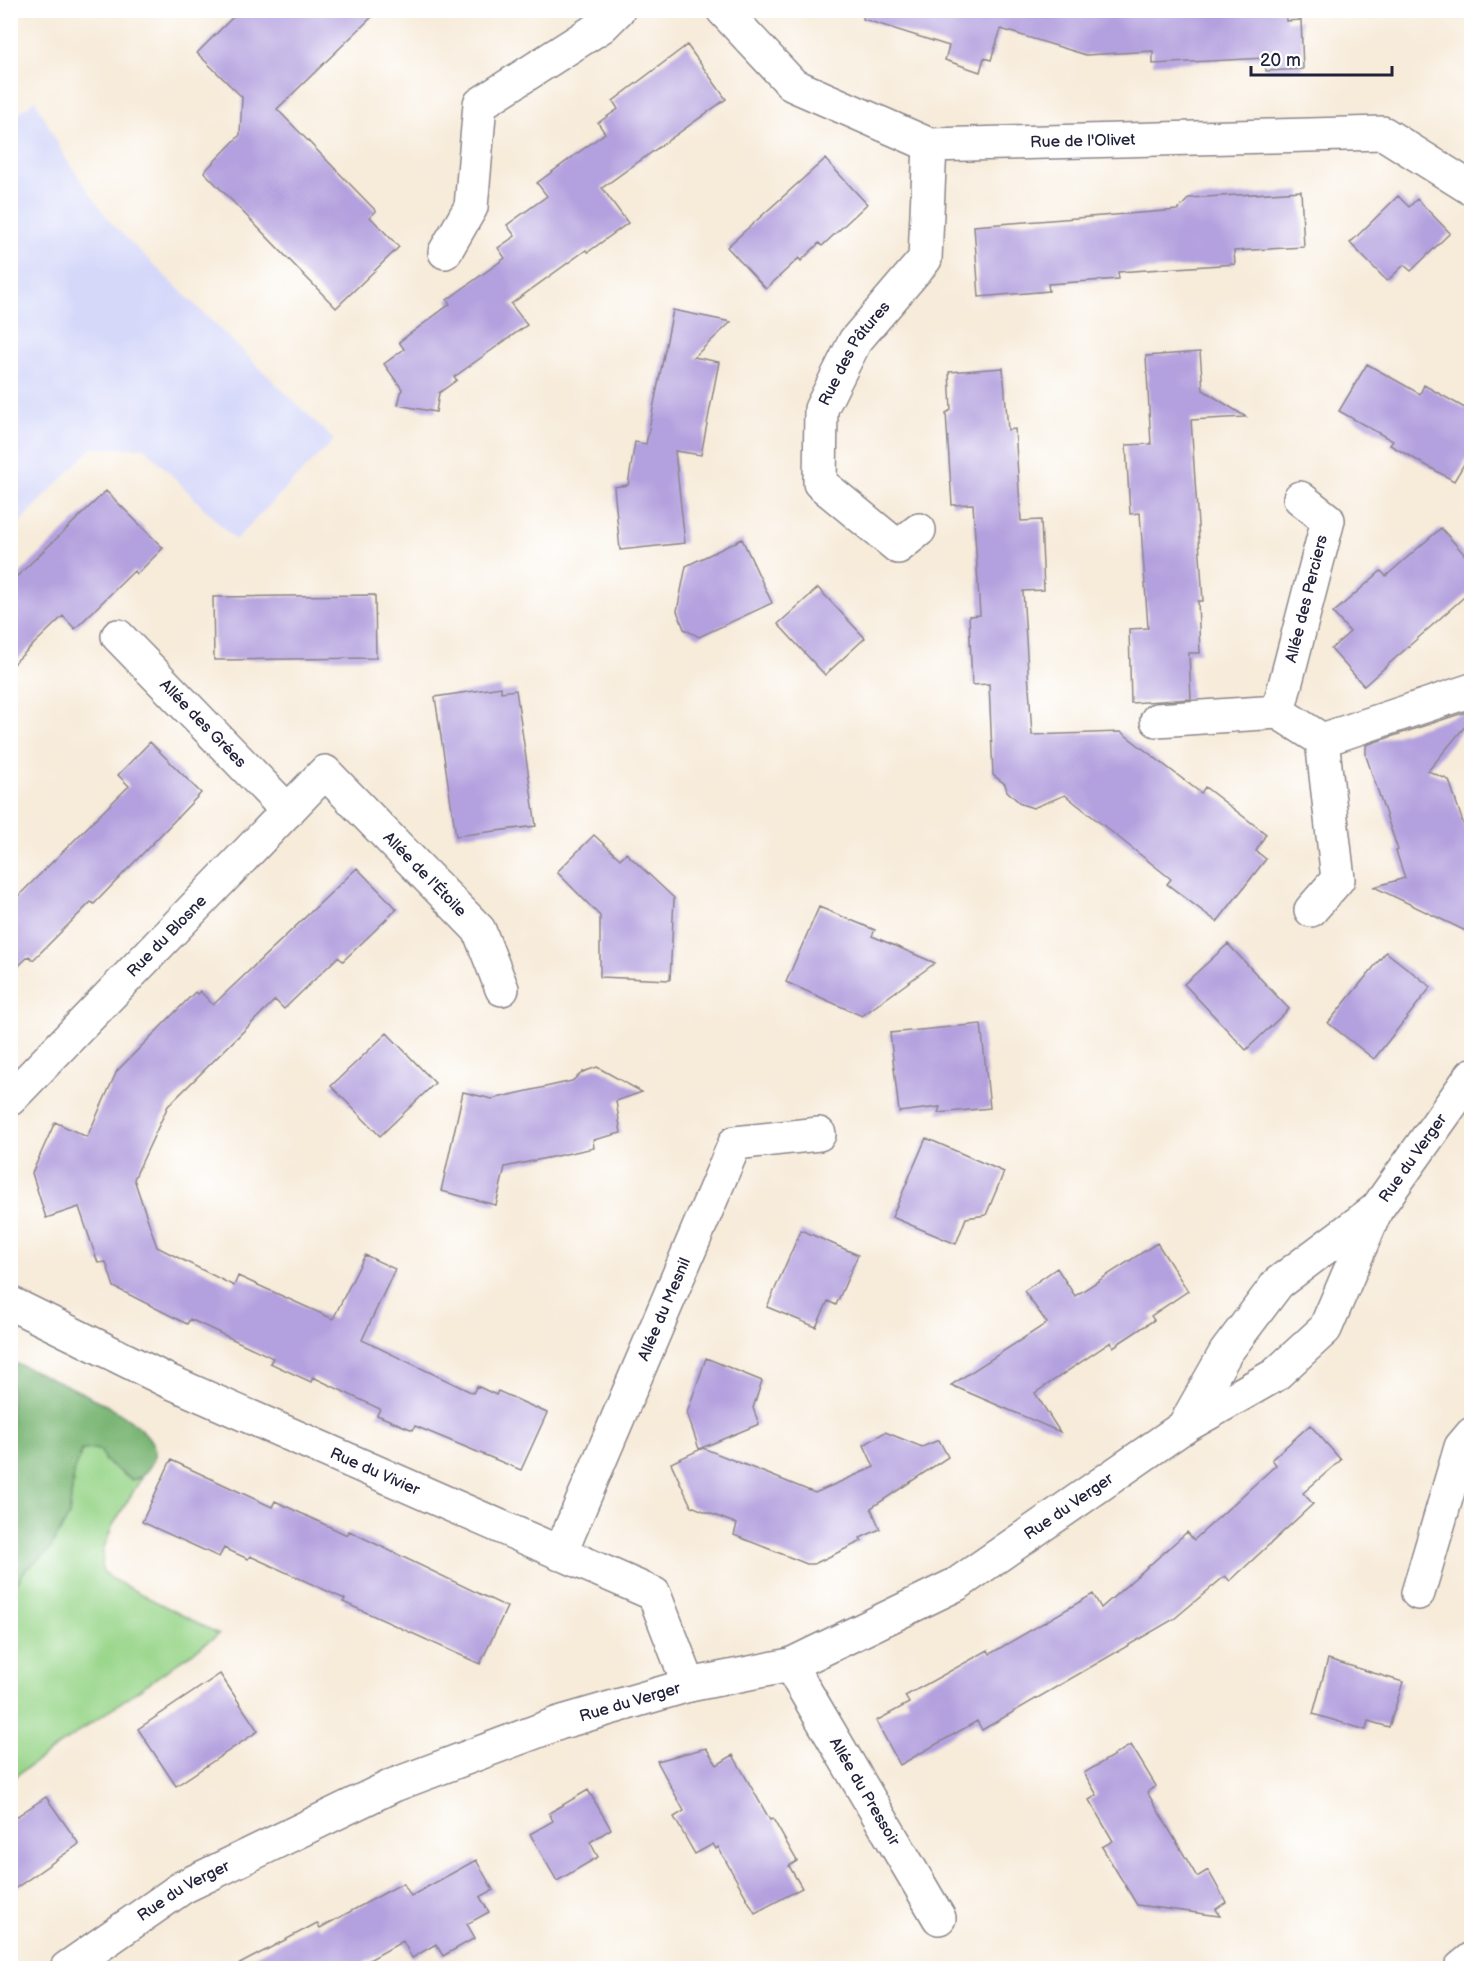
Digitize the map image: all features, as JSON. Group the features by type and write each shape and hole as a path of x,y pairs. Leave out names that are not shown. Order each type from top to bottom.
{"street":[{"path":"445,252 471,207 480,104 602,26 618,10"},
{"name":"Rue de l'Olivet","path":"723,10 793,85 930,146 1383,133 1472,189"},
{"name":"Rue des Pâtures","path":"919,530 898,547 820,483 821,409 855,341 925,259 930,146"},
{"name":"Allée des Perciers","path":"1278,712 1328,519 1300,498"},
{"name":"Allée des Grées","path":"118,636 288,812"},
{"path":"1322,740 1472,690"},
{"path":"1157,720 1278,712 1322,740"},
{"path":"1311,909 1338,879 1322,740"},
{"name":"Rue du Blosne","path":"10,1099 325,772"},
{"name":"Allée de l'Étoile","path":"325,772 478,930 502,989"},
{"name":"Rue du Verger","path":"67,1968 183,1887 394,1785 559,1723 689,1685 790,1665 957,1584 1182,1428 1275,1375 1324,1329 1376,1210 1468,1087"},
{"name":"Allée du Mesnil","path":"560,1554 735,1143 819,1134"},
{"name":"Rue du Verger","path":"1182,1428 1226,1352 1278,1283 1376,1210"},
{"name":"Rue du Vivier","path":"10,1303 166,1380 654,1594 689,1685"},
{"path":"1418,1593 1461,1447 1472,1434"},
{"name":"Allée du Pressoir","path":"790,1665 939,1918"},
{"path":"1461,1968 1472,1959"}],"shaded area":[{"path":"35,100 66,159 111,223 334,440 235,540 145,448 92,448 12,530 20,538 11,547 11,119"}],"green space":[{"path":"11,1363 21,1365 78,1391 125,1417 143,1431 153,1445 154,1459 145,1472 132,1480 105,1461 101,1451 82,1450 74,1471 69,1516 48,1552 26,1569 11,1592"},
{"path":"82,1450 101,1451 105,1461 131,1480 142,1477 113,1525 103,1550 102,1570 110,1578 219,1634 11,1779 11,1592 26,1569 48,1552 69,1516 74,1471"}],"building":[{"path":"240,10 379,10 277,109 376,211 370,217 399,247 336,308 204,172 240,135 242,97 197,53"},
{"path":"864,10 1286,10 1286,21 1301,20 1303,69 1266,71 1265,58 1153,64 1153,51 1086,55 1001,29 991,60 984,58 980,72 945,60 949,46 863,19"},
{"path":"687,45 726,99 602,188 628,223 511,304 527,325 454,377 457,380 439,393 436,412 398,405 402,389 384,364 404,349 399,342 450,304 447,300 505,258 498,248 515,236 507,225 547,196 537,183 605,133 598,123 618,109 613,101"},
{"path":"825,159 867,204 822,246 819,243 801,261 799,258 766,289 727,247"},
{"path":"1301,191 1304,247 1234,251 1235,264 1118,272 1119,279 1048,284 1049,291 979,297 974,226 1178,210 1189,198"},
{"path":"1398,196 1409,207 1417,199 1450,233 1411,271 1404,265 1387,281 1350,243"},
{"path":"673,310 731,322 694,357 719,362 701,455 675,451 685,543 620,550 614,487 628,485 635,442 646,444"},
{"path":"1200,352 1203,390 1246,417 1191,420 1203,601 1198,601 1200,653 1189,653 1191,699 1131,703 1129,629 1148,628 1140,513 1130,514 1126,445 1151,444 1146,356"},
{"path":"1367,364 1420,394 1424,385 1472,412 1472,451 1454,481 1390,445 1393,441 1339,411"},
{"path":"1003,368 1008,430 1015,429 1021,521 1041,520 1044,590 1023,591 1032,735 1121,732 1201,793 1205,787 1266,834 1256,851 1266,859 1217,922 1167,884 1171,879 1065,795 1033,808 1021,804 1007,791 1005,784 993,775 989,684 972,685 969,616 980,615 973,504 952,505 946,413 951,410 949,372"},
{"path":"106,491 163,548 137,574 134,571 75,629 63,616 10,667 10,583"},
{"path":"1441,528 1472,563 1472,590 1364,686 1331,649 1350,632 1333,613 1381,571 1386,576"},
{"path":"742,539 772,603 699,637 684,629 677,611 686,566"},
{"path":"818,588 865,638 825,675 778,624"},
{"path":"375,595 376,658 214,660 213,597"},
{"path":"501,687 501,692 516,690 536,826 456,836 435,697"},
{"path":"1472,710 1472,718 1428,771 1449,780 1472,850 1472,934 1374,887 1405,878 1396,851 1398,850 1366,756 1366,745"},
{"path":"150,742 201,793 94,904 91,902 33,960 29,956 10,974 10,904 129,786 118,775"},
{"path":"594,835 620,859 626,853 674,898 670,980 600,977 600,916 557,872"},
{"path":"357,868 397,909 343,961 338,957 284,1009 275,1000 168,1106 134,1179 157,1247 234,1286 238,1276 333,1319 365,1255 395,1269 362,1340 473,1393 477,1386 496,1395 498,1391 547,1413 521,1470 415,1426 413,1430 377,1415 380,1409 313,1377 311,1382 270,1363 273,1358 190,1319 187,1324 114,1287 106,1262 98,1263 79,1207 46,1218 32,1173 55,1122 87,1137 117,1071 195,992 197,994 200,991 213,1005"},
{"path":"819,907 875,930 872,936 935,963 862,1016 786,982"},
{"path":"1228,944 1289,1009 1246,1050 1184,984"},
{"path":"1386,952 1431,987 1374,1059 1328,1023"},
{"path":"981,1024 990,1108 938,1113 940,1107 899,1112 890,1033"},
{"path":"387,1033 435,1083 380,1136 331,1086"},
{"path":"597,1067 642,1092 616,1101 621,1133 593,1140 594,1148 505,1167 496,1205 441,1191 463,1092 492,1099 572,1081 583,1072"},
{"path":"926,1138 1004,1172 986,1215 966,1218 956,1244 892,1217"},
{"path":"801,1230 858,1255 836,1305 828,1301 816,1327 767,1307"},
{"path":"1157,1243 1188,1291 1151,1316 1154,1320 1113,1347 1111,1342 1035,1393 1060,1432 951,1385 1047,1323 1024,1291 1057,1268 1075,1296"},
{"path":"706,1358 762,1381 753,1408 759,1424 699,1449 687,1413"},
{"path":"1310,1425 1341,1460 1303,1493 1313,1504 1230,1581 1225,1576 1174,1619 982,1730 977,1721 900,1765 876,1721 909,1703 905,1696 988,1650 990,1654 1093,1594 1101,1608 1187,1532 1194,1540 1276,1465 1272,1459"},
{"path":"885,1432 922,1447 939,1440 948,1457 871,1508 880,1529 860,1538 862,1541 814,1564 807,1564 734,1535 737,1524 691,1506 671,1463 703,1448 815,1493 874,1467 864,1445"},
{"path":"171,1460 272,1507 275,1501 347,1535 349,1531 507,1607 480,1664 343,1602 345,1599 250,1556 248,1559 224,1548 219,1557 142,1522"},
{"path":"1328,1659 1403,1682 1389,1727 1368,1721 1366,1730 1313,1714"},
{"path":"220,1674 258,1731 176,1786 138,1729"},
{"path":"1131,1745 1156,1786 1147,1792 1197,1877 1208,1870 1226,1902 1216,1909 1220,1916 1137,1905 1102,1847 1113,1841 1089,1800 1097,1795 1084,1773"},
{"path":"706,1748 717,1765 733,1755 770,1820 773,1819 797,1861 789,1866 802,1888 755,1913 718,1847 716,1849 713,1844 695,1854 674,1817 684,1811 657,1761"},
{"path":"588,1790 611,1829 590,1842 598,1857 557,1881 530,1834 553,1821 549,1813"},
{"path":"46,1797 79,1844 10,1892 10,1821"},
{"path":"476,1860 493,1890 480,1897 489,1912 467,1924 475,1938 443,1956 436,1944 412,1958 403,1941 355,1968 232,1968 317,1923 320,1928 403,1883 411,1896"}]}
